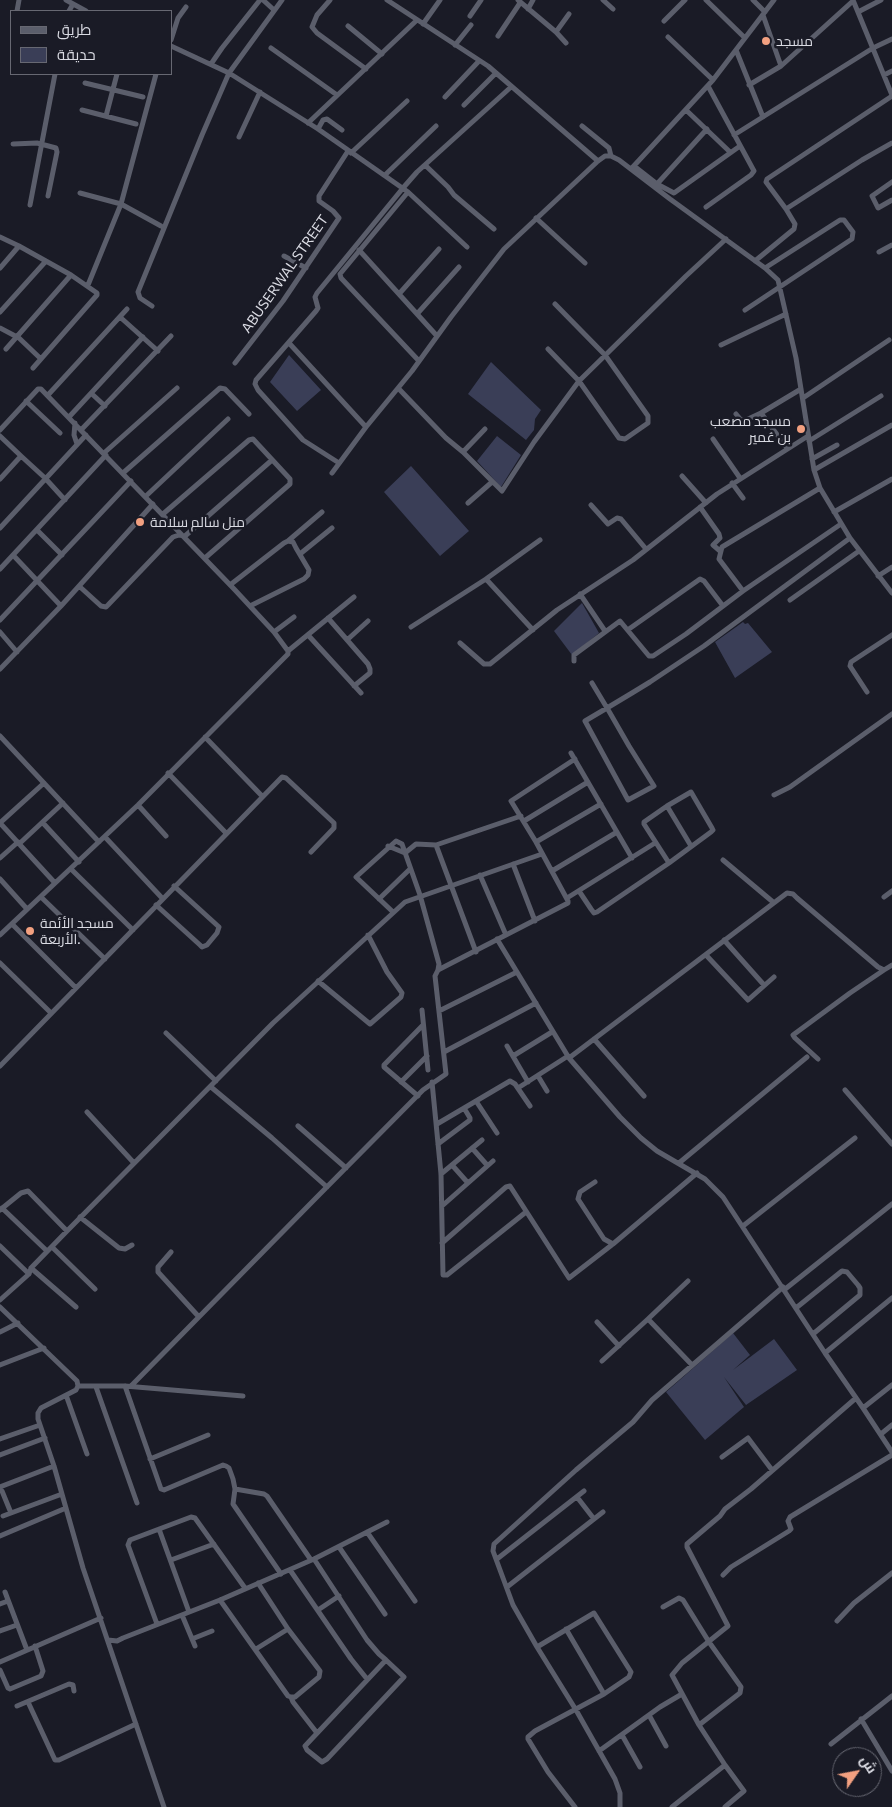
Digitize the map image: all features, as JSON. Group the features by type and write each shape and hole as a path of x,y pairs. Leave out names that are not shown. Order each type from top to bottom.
{"street":[{"path":"66,0 84,10"},
{"path":"212,64 222,48 261,0 274,10"},
{"path":"152,306 140,298 138,292 229,73 282,0"},
{"path":"330,0 317,15 312,27 317,33 366,69"},
{"path":"386,0 496,72 598,161"},
{"path":"423,24 440,0"},
{"path":"470,16 481,0"},
{"path":"528,9 533,0"},
{"path":"603,0 613,9"},
{"path":"664,20 686,0"},
{"path":"706,0 745,38"},
{"path":"752,0 764,13 781,66"},
{"path":"633,168 708,86 774,0"},
{"path":"749,85 781,66 853,0 892,96 767,179 766,182 795,224 794,229 755,261"},
{"path":"858,12 881,0"},
{"path":"498,36 519,1 556,32 566,43"},
{"path":"70,10 73,4"},
{"path":"172,37 178,18 186,7"},
{"path":"556,32 569,14"},
{"path":"308,123 417,20"},
{"path":"456,45 471,25"},
{"path":"348,26 382,54"},
{"path":"668,37 713,80"},
{"path":"734,135 873,48 892,39"},
{"path":"172,46 229,73 318,129 405,190 467,247"},
{"path":"271,48 337,95"},
{"path":"736,50 763,117"},
{"path":"445,97 479,61"},
{"path":"884,75 892,71"},
{"path":"464,106 496,72"},
{"path":"30,205 55,75"},
{"path":"106,116 117,75"},
{"path":"88,285 121,204 156,75"},
{"path":"85,83 143,97"},
{"path":"706,207 753,172 708,86"},
{"path":"339,463 303,440 256,386 256,380 318,308 315,297 317,293 426,165 511,87"},
{"path":"239,137 260,92"},
{"path":"350,152 407,101"},
{"path":"82,110 136,124"},
{"path":"686,110 730,152"},
{"path":"318,129 324,120 327,120 342,130"},
{"path":"385,175 436,126"},
{"path":"582,126 611,151 612,156"},
{"path":"657,184 707,129"},
{"path":"13,144 28,142 54,146 57,151 48,196"},
{"path":"786,209 892,143"},
{"path":"332,473 366,426 399,389 474,285 504,249 598,161 605,156 612,156 674,193 740,146"},
{"name":"ABUSERWAL STREET","path":"235,363 306,268 339,218 333,210 319,201 319,196 350,152"},
{"path":"426,165 456,196 494,229"},
{"path":"633,168 774,275 780,285 801,389 814,470 820,488 850,538 892,593"},
{"path":"892,182 872,196 878,208 892,200"},
{"path":"405,190 359,250 341,270 341,278 419,361"},
{"path":"80,194 121,204 161,226"},
{"path":"536,218 585,263"},
{"path":"745,310 852,238 853,232 844,220 840,220 765,268"},
{"path":"0,237 20,246 96,291 97,295 33,368"},
{"path":"399,389 500,491 504,490 534,442 579,381 726,239"},
{"path":"879,252 892,245"},
{"path":"0,268 20,246"},
{"path":"399,294 439,249"},
{"path":"359,250 437,336"},
{"path":"284,256 306,268"},
{"path":"0,312 46,261"},
{"path":"417,314 459,267"},
{"path":"6,349 71,275"},
{"path":"548,350 579,381 619,438 625,439 648,423 648,416 605,355 555,304"},
{"path":"48,395 127,309"},
{"path":"721,345 786,314"},
{"path":"120,317 158,351"},
{"path":"0,328 17,336 41,358"},
{"path":"81,430 171,336"},
{"path":"69,417 143,337"},
{"path":"802,398 889,340"},
{"path":"289,343 366,426"},
{"path":"0,569 105,454 177,388"},
{"path":"123,473 220,388 225,389 248,414"},
{"path":"0,430 39,389 48,395 250,606 274,632 288,652"},
{"path":"736,414 743,420 761,414 801,389"},
{"path":"92,394 105,406"},
{"path":"460,643 478,660 487,665 580,594 646,549 732,483 787,448 881,396"},
{"path":"26,401 60,433"},
{"path":"761,414 787,448"},
{"path":"146,496 228,419"},
{"path":"75,423 74,435 77,444"},
{"path":"814,470 892,425"},
{"path":"463,452 485,429"},
{"path":"0,528 86,435"},
{"path":"0,436 45,478 65,500"},
{"path":"163,514 249,440 253,439 290,479 290,484 205,558"},
{"path":"713,439 740,478"},
{"path":"812,459 837,445"},
{"path":"0,479 21,456"},
{"path":"79,586 101,606 106,607 173,537 184,536 272,460"},
{"path":"682,476 706,503"},
{"path":"834,512 892,480"},
{"path":"0,620 131,481"},
{"path":"468,504 492,482"},
{"path":"732,483 743,498"},
{"path":"743,591 719,558 720,551 726,544 820,488"},
{"path":"0,669 61,606 153,504"},
{"path":"591,505 608,524 618,518 621,519 646,549"},
{"path":"700,507 719,534 720,538 713,545 720,551"},
{"path":"230,585 288,541 322,512"},
{"path":"574,661 574,655 620,620 651,657 841,524"},
{"path":"300,554 332,528"},
{"path":"37,530 62,555"},
{"path":"592,683 607,708 654,786 628,800 585,721 607,708 704,646 850,538"},
{"path":"411,628 486,579 540,540"},
{"path":"250,606 304,579 308,574 309,570 293,542 288,541"},
{"path":"790,600 859,551"},
{"path":"13,556 61,606"},
{"path":"878,576 892,567"},
{"path":"486,579 533,630"},
{"path":"629,629 700,579 704,580 723,606"},
{"path":"580,594 604,631"},
{"path":"1,930 12,924 100,842 288,652 354,597"},
{"path":"274,632 294,617"},
{"path":"328,618 368,664 370,669 370,673 354,686"},
{"path":"347,640 368,620"},
{"path":"0,632 17,652"},
{"path":"308,635 361,693"},
{"path":"867,692 850,666 851,662 892,635"},
{"path":"774,795 790,787 892,714"},
{"path":"0,736 100,842"},
{"path":"205,737 262,796"},
{"path":"571,753 632,858"},
{"path":"438,970 535,921 566,904 568,901 511,801 575,760"},
{"path":"168,772 226,833"},
{"path":"0,1066 50,1012 105,959 262,796 278,780 284,777 334,823 334,828 311,852"},
{"path":"405,853 416,844 436,845 522,818 588,782"},
{"path":"44,783 0,823 55,883"},
{"path":"579,891 594,913 669,863 711,832 713,830 692,792 644,822 655,843 669,863"},
{"path":"0,858 43,823 63,803"},
{"path":"536,842 601,804"},
{"path":"138,805 166,836"},
{"path":"667,806 691,846"},
{"path":"43,823 79,862"},
{"path":"552,871 617,832"},
{"path":"105,837 162,898"},
{"path":"131,1386 432,1082 446,1074 435,976 439,964 420,895 402,844 396,841 356,875 357,879 393,912"},
{"path":"566,898 655,843"},
{"path":"436,845 476,952"},
{"path":"0,1300 273,1023 393,912 408,900 420,895 542,854"},
{"path":"723,860 773,902"},
{"path":"513,864 535,921"},
{"path":"71,869 133,930"},
{"path":"379,899 410,869"},
{"path":"480,875 506,935"},
{"path":"0,879 27,909"},
{"path":"156,905 202,947 207,945 217,933 218,927 174,886"},
{"path":"884,896 892,891"},
{"path":"518,1088 569,1057 594,1039 787,893 793,894 878,967 884,970"},
{"path":"41,898 105,959"},
{"path":"12,924 76,988"},
{"path":"318,981 368,1023 372,1023 396,1001 402,993 387,972 368,935"},
{"path":"497,939 569,1057 620,1117 641,1138 666,1157 697,1173 714,1187 743,1226 824,1353 881,1434 892,1453 790,1517 788,1521 790,1531 731,1567 723,1575"},
{"path":"724,940 764,985"},
{"path":"706,955 748,1000 774,978"},
{"path":"0,963 50,1012"},
{"path":"818,1060 793,1035 892,965"},
{"path":"439,1010 517,972"},
{"path":"444,1052 536,1003"},
{"path":"422,1010 428,1070"},
{"path":"418,1096 384,1065 423,1025"},
{"path":"513,1056 552,1032"},
{"path":"166,1033 216,1081"},
{"path":"594,1039 644,1096"},
{"path":"507,1046 528,1082"},
{"path":"401,1082 427,1056"},
{"path":"679,1163 806,1057"},
{"path":"538,1076 547,1092"},
{"path":"437,1124 510,1081 518,1088 530,1106"},
{"path":"432,1082 441,1174 442,1273 445,1276 526,1212"},
{"path":"211,1087 327,1187"},
{"path":"845,1090 892,1144"},
{"path":"476,1101 497,1133"},
{"path":"438,1144 470,1120 464,1108"},
{"path":"87,1112 134,1163"},
{"path":"298,1126 346,1168"},
{"path":"743,1226 855,1138"},
{"path":"441,1174 482,1140"},
{"path":"472,1148 487,1165"},
{"path":"442,1206 493,1161"},
{"path":"452,1165 468,1183"},
{"path":"442,1243 508,1186 512,1188 569,1278 613,1244 697,1173"},
{"path":"595,1182 580,1192 578,1199 604,1239 613,1244"},
{"path":"47,1252 1,1209 21,1193 28,1191 67,1231"},
{"path":"620,1807 618,1787 599,1751 513,1605 493,1551 496,1542 633,1422 652,1400 692,1365 783,1288 892,1204"},
{"path":"80,1217 119,1248 126,1249 132,1245"},
{"path":"0,1246 76,1307"},
{"path":"52,1247 95,1289"},
{"path":"171,1252 158,1267 158,1272 199,1317"},
{"path":"796,1308 842,1271 847,1272 860,1288 860,1295 812,1334"},
{"path":"602,1361 688,1281"},
{"path":"824,1353 892,1298"},
{"path":"0,1306 74,1376 78,1386"},
{"path":"648,1319 692,1365"},
{"path":"597,1322 619,1346"},
{"path":"0,1332 18,1323"},
{"path":"0,1365 44,1348"},
{"path":"863,1408 892,1385"},
{"path":"78,1386 131,1386 243,1396"},
{"path":"78,1386 73,1392 38,1412 40,1425 84,1568 164,1807"},
{"path":"125,1386 161,1489 164,1490 223,1465 229,1468 235,1489 233,1504 280,1574"},
{"path":"96,1387 137,1503"},
{"path":"66,1395 87,1454"},
{"path":"725,1807 744,1791 699,1725 673,1677 673,1672 728,1626 686,1547 687,1544 720,1516 725,1509 856,1398"},
{"path":"0,1439 40,1425"},
{"path":"881,1434 892,1425"},
{"path":"150,1459 208,1435"},
{"path":"0,1455 45,1438"},
{"path":"722,1457 748,1438 772,1470"},
{"path":"11,1513 1,1489 54,1466"},
{"path":"235,1489 267,1496 339,1596 367,1640 403,1676 403,1679 322,1762 305,1748 306,1746 386,1660"},
{"path":"497,1558 584,1490"},
{"path":"3,1516 62,1494"},
{"path":"577,1496 594,1518"},
{"path":"0,1536 66,1508"},
{"path":"507,1587 603,1512"},
{"path":"157,1624 128,1545 130,1540 191,1517 195,1518 245,1588"},
{"path":"108,1640 123,1638 220,1600 313,1560 387,1522"},
{"path":"159,1529 188,1612"},
{"path":"367,1532 415,1601"},
{"path":"171,1560 214,1544"},
{"path":"340,1547 385,1614"},
{"path":"290,1570 351,1659 367,1679"},
{"path":"837,1621 854,1603 892,1573"},
{"path":"258,1583 288,1629 321,1674 291,1698"},
{"path":"5,1592 26,1650"},
{"path":"318,1610 339,1596"},
{"path":"664,1607 681,1598 741,1687 741,1690 720,1710 699,1725"},
{"path":"220,1600 288,1696 317,1733"},
{"path":"0,1604 8,1601"},
{"path":"536,1647 591,1614 596,1615 630,1672 629,1676 604,1694 535,1731 528,1738 548,1772 575,1807"},
{"path":"182,1615 195,1646"},
{"path":"0,1662 101,1618"},
{"path":"0,1631 17,1625"},
{"path":"256,1650 288,1629"},
{"path":"566,1629 604,1694"},
{"path":"192,1639 212,1631"},
{"path":"0,1670 10,1689 41,1676 43,1671 35,1646"},
{"path":"18,1706 69,1684 72,1685 74,1691"},
{"path":"599,1751 682,1694"},
{"path":"830,1744 892,1696"},
{"path":"28,1702 55,1760 59,1760 136,1724"},
{"path":"649,1715 666,1746"},
{"path":"861,1719 892,1771"},
{"path":"622,1735 640,1767"},
{"path":"672,1807 725,1765"}],"green space":[{"path":"289,355 321,390 297,411 270,382"},
{"path":"491,362 541,410 535,419 534,430 526,440 468,394"},
{"path":"497,436 521,455 501,487 477,461"},
{"path":"411,466 469,531 440,556 384,492"},
{"path":"582,603 599,633 572,655 554,631"},
{"path":"743,622 745,624 748,623 772,652 735,678 715,642"},
{"path":"733,1333 750,1355 733,1370 774,1339 797,1370 746,1405 724,1377 744,1407 705,1440 666,1392"}],"place":[{"name":"مسجد","path":"766,41"},
{"name":"مسجد مصعب بن عُمير","path":"801,429"},
{"name":"منل سالم سلامة","path":"140,522"},
{"name":"مسجد الأئمة الأربعة.","path":"30,931"}]}
